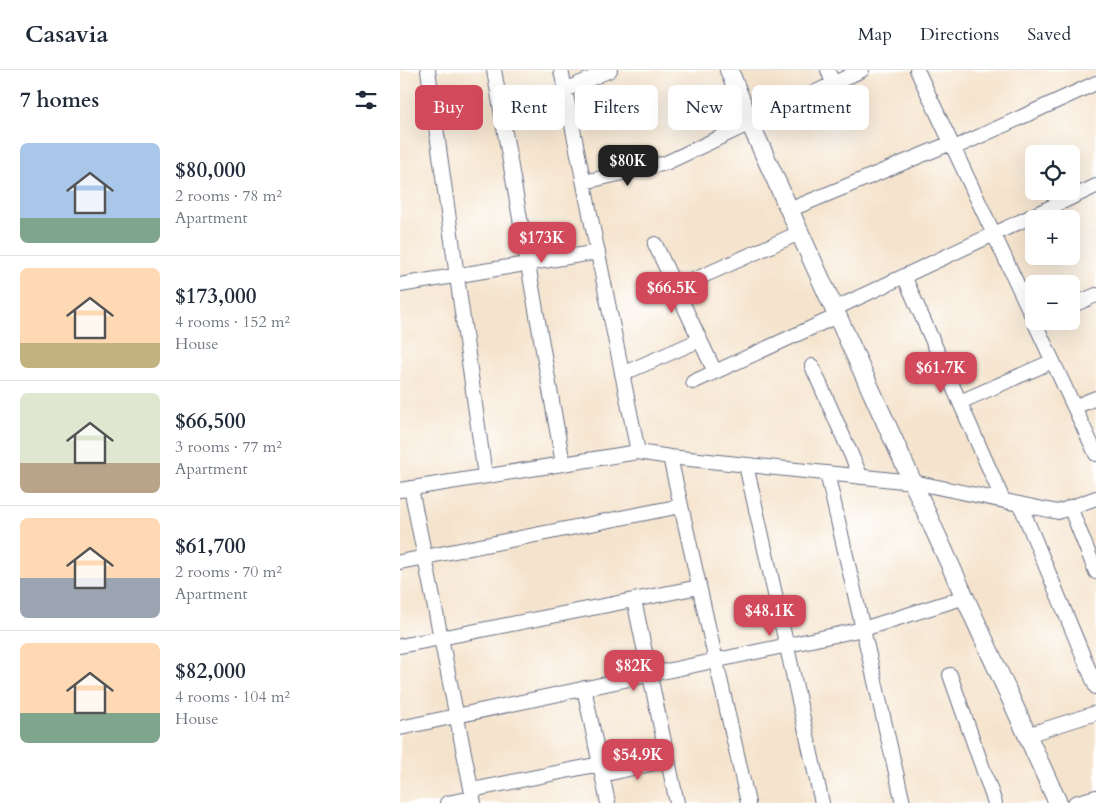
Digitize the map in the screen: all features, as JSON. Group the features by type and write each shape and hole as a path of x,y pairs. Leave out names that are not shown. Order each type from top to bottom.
{"street":[{"path":"428,70 485,476"},
{"path":"494,70 563,464"},
{"path":"561,70 564,85"},
{"path":"610,70 565,90 638,452"},
{"path":"729,70 750,123 1027,735 1055,802"},
{"path":"828,70 833,84"},
{"path":"584,182 666,163 862,70"},
{"path":"917,70 1025,300"},
{"path":"789,210 953,146 1096,83"},
{"path":"693,382 904,276 1096,186"},
{"path":"676,288 799,233"},
{"path":"655,244 715,372"},
{"path":"400,285 598,252"},
{"path":"904,276 1003,500"},
{"path":"1080,302 1096,295"},
{"path":"1039,330 1096,454"},
{"path":"622,374 700,340"},
{"path":"960,402 1052,361"},
{"path":"812,366 861,477"},
{"path":"1074,407 1096,398"},
{"path":"473,797 425,558 405,489 638,452 670,457 913,482 1058,512 1096,498"},
{"path":"670,457 748,803"},
{"path":"746,465 822,803"},
{"path":"827,473 903,803"},
{"path":"1020,504 1096,688"},
{"path":"400,562 681,506"},
{"path":"1070,507 1096,572"},
{"path":"400,646 699,587"},
{"path":"400,728 863,629 965,597"},
{"path":"634,600 677,803"},
{"path":"950,675 995,803"},
{"path":"584,688 608,803"},
{"path":"1027,735 1096,713"},
{"path":"447,803 601,770 668,760"},
{"path":"1075,803 1096,797"}]}
